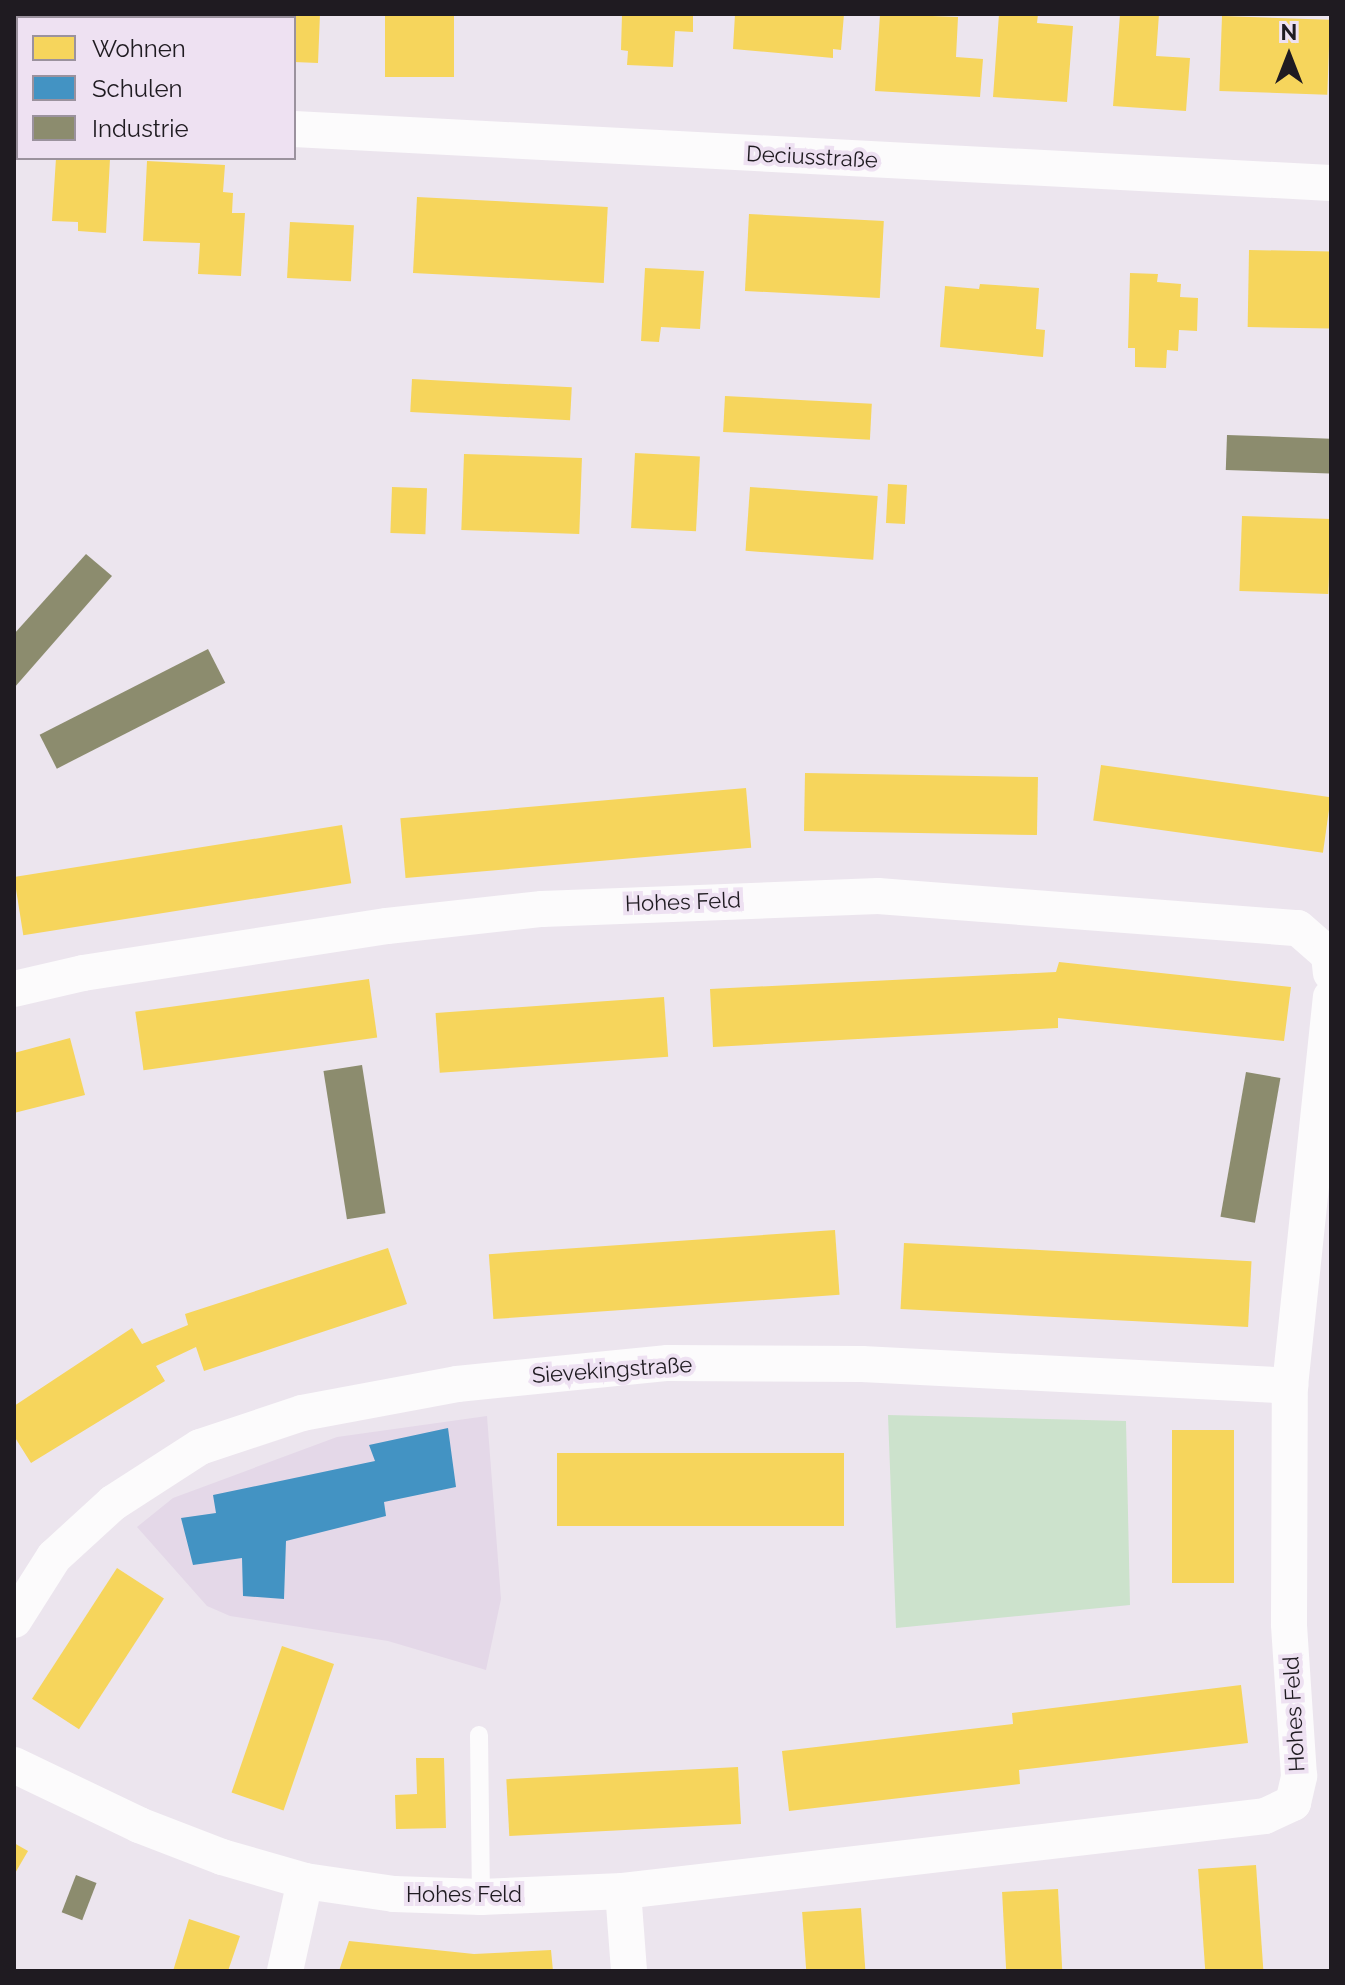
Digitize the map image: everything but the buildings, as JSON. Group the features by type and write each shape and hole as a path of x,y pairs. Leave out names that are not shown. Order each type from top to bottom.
{"street":[{"name":"Deciusstraße","path":"296,129 1331,183"},
{"name":"Hohes Feld","path":"14,989 83,973 357,931 542,909 878,896 1298,928 1329,955 1331,973"},
{"name":"Hohes Feld","path":"14,1765 139,1825 222,1857 305,1881 394,1894 481,1897 623,1891 1265,1816 1293,1803 1299,1776 1289,1624 1290,1386 1331,997"},
{"name":"Sievekingstraße","path":"14,1620 54,1557 113,1503 200,1447 302,1413 441,1387 668,1363 862,1364 1290,1386"},
{"path":"285,1971 305,1881"},
{"path":"623,1891 629,1971"}],"lane":[{"path":"479,1735 481,1897"}],"shaded area":[{"path":"487,1416 501,1599 486,1670 388,1641 230,1616 207,1606 137,1527 173,1498 337,1437"}],"green space":[{"path":"888,1415 1126,1421 1130,1605 896,1628"}]}
